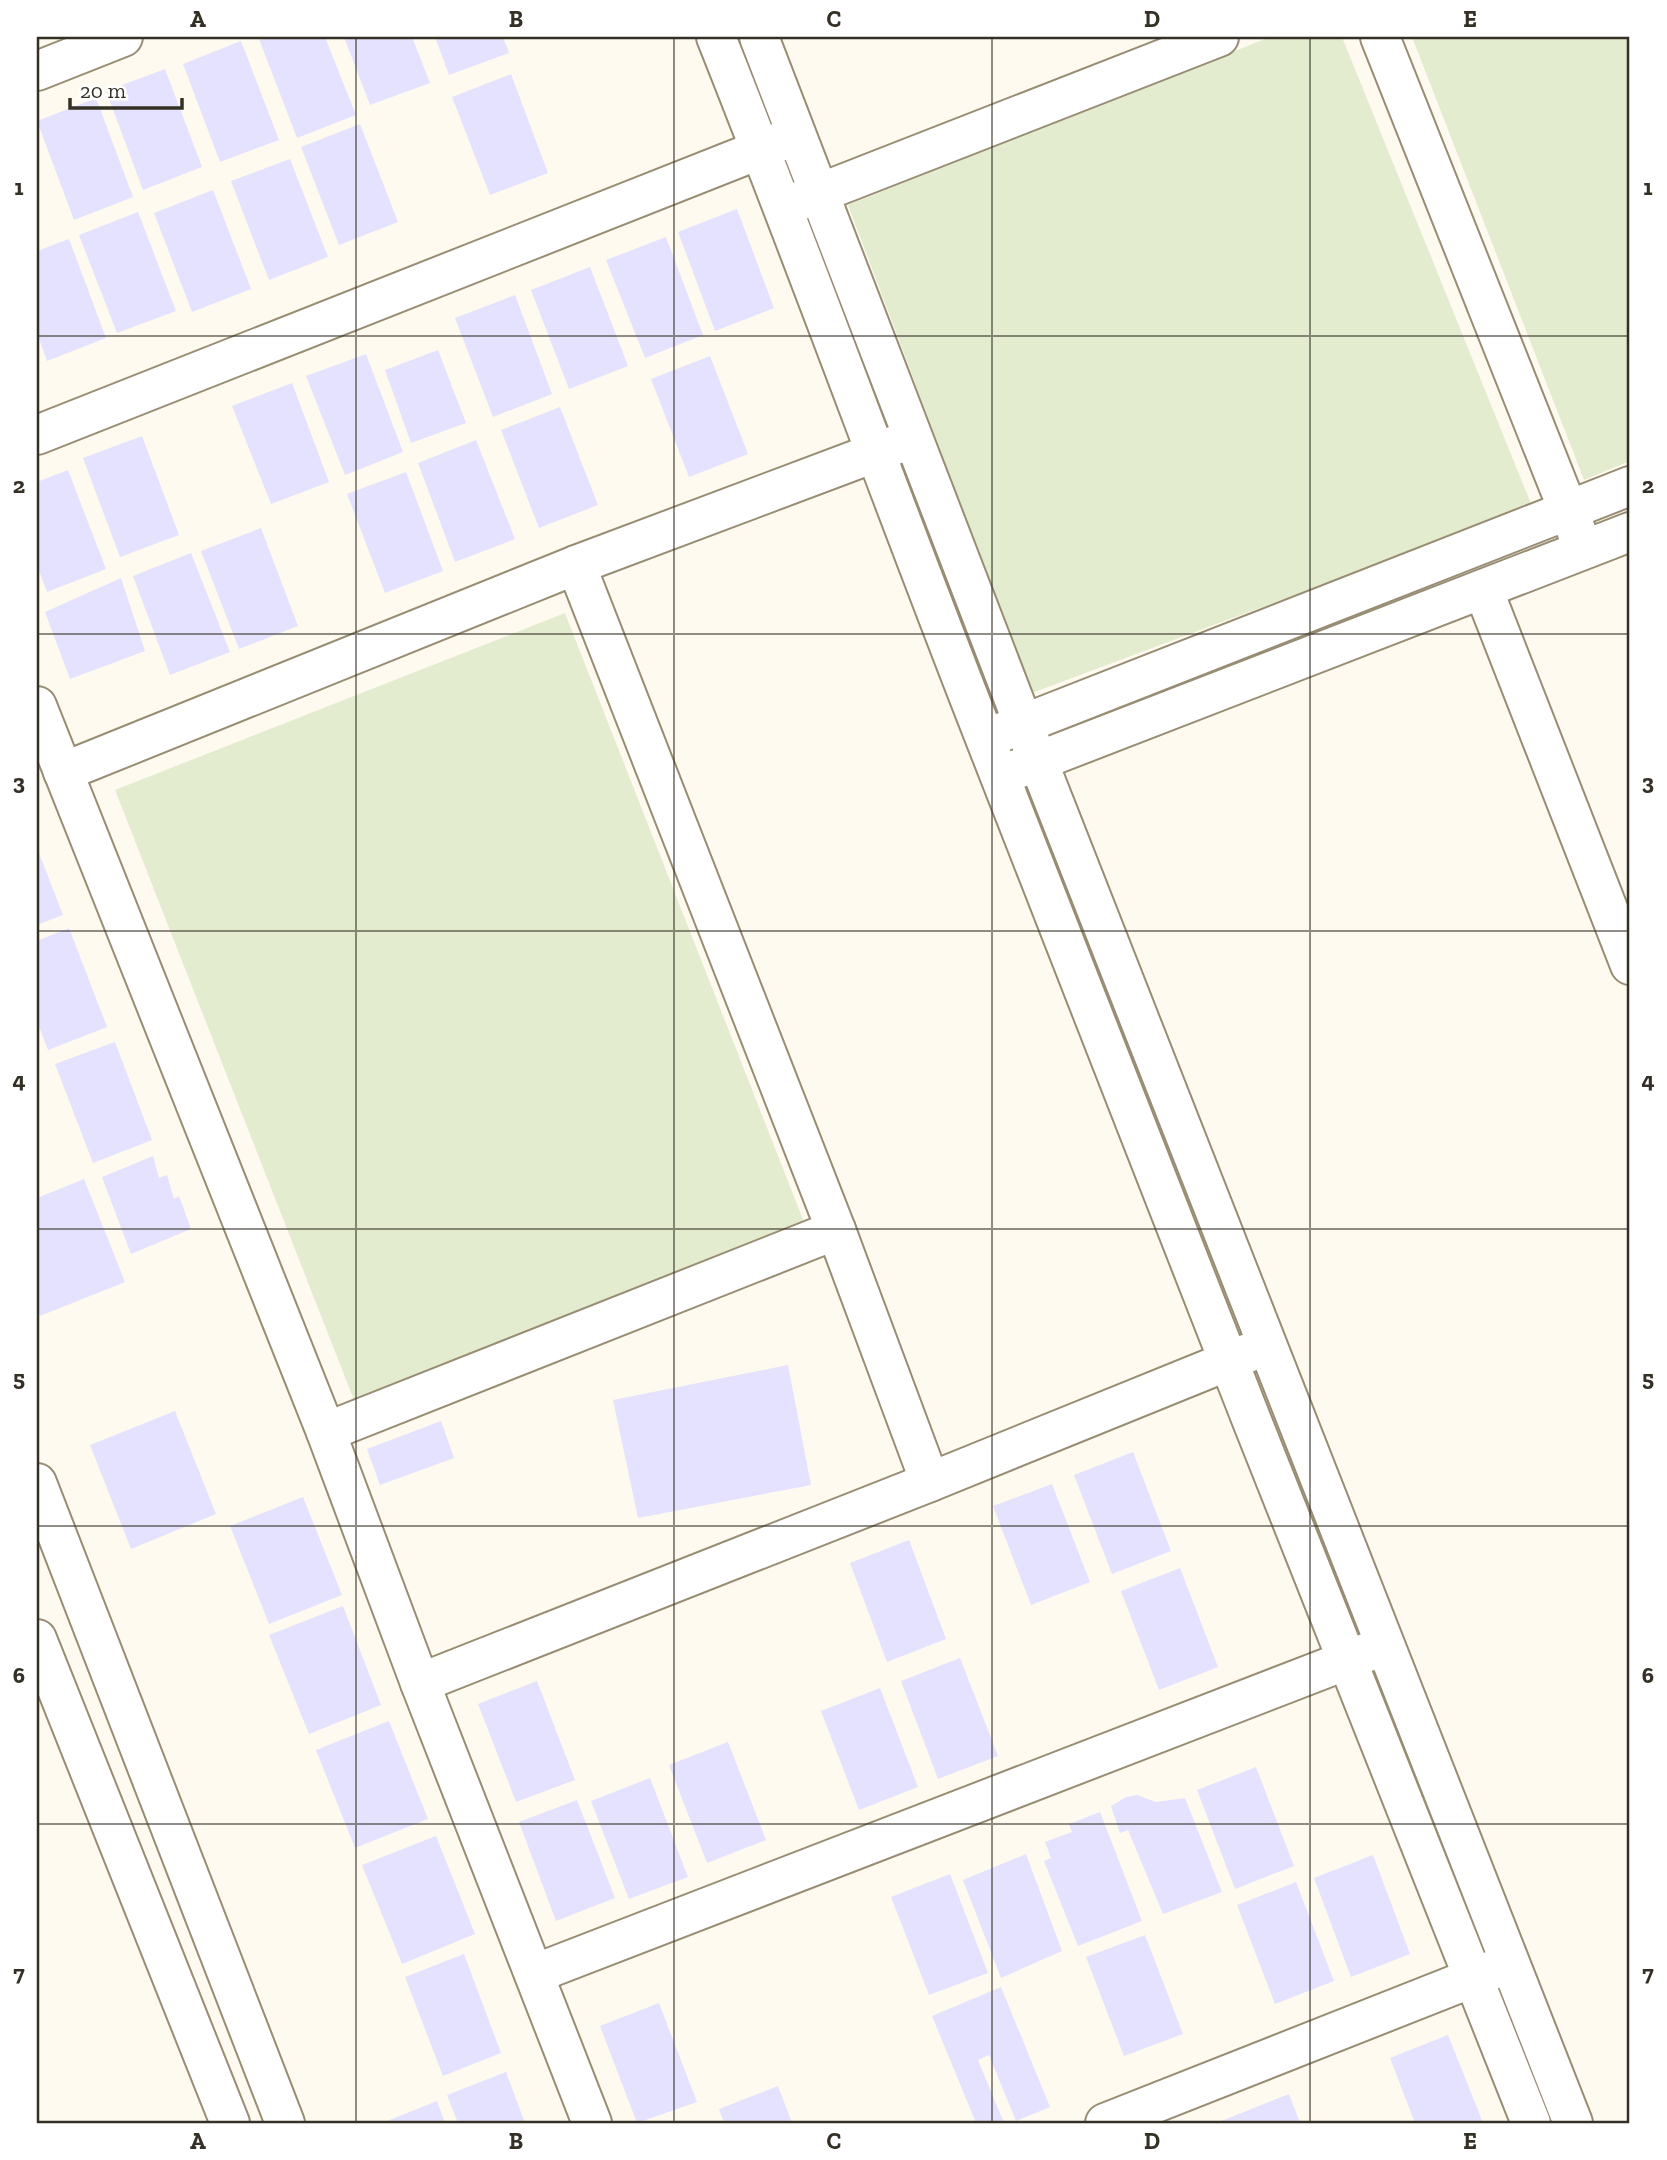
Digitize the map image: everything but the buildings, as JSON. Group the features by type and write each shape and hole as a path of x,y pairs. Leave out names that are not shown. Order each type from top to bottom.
{"street":[{"path":"37,71 123,37"},
{"path":"716,37 985,740 1346,1661 1531,2123"},
{"path":"759,37 1037,760 1573,2123"},
{"path":"782,208 1219,37"},
{"path":"1380,37 1584,550"},
{"path":"37,435 797,135"},
{"path":"62,772 576,565 913,438"},
{"path":"985,740 1630,486"},
{"path":"1000,777 1037,760 1630,532"},
{"path":"576,565 836,1230 930,1482"},
{"path":"1483,589 1630,965"},
{"path":"37,706 326,1432 420,1683 592,2123"},
{"path":"326,1432 836,1230"},
{"path":"420,1683 930,1482 1267,1345"},
{"path":"37,1483 285,2123"},
{"path":"94,1632 39,1650 230,2123"},
{"path":"534,1973 1385,1646"},
{"path":"1105,2123 1473,1979 1509,1962"}],"green space":[{"path":"1270,37 1342,37 1532,506 1032,693 848,205"},
{"path":"1412,37 1630,37 1630,461 1584,480"},
{"path":"565,613 804,1222 354,1400 115,790"}]}
